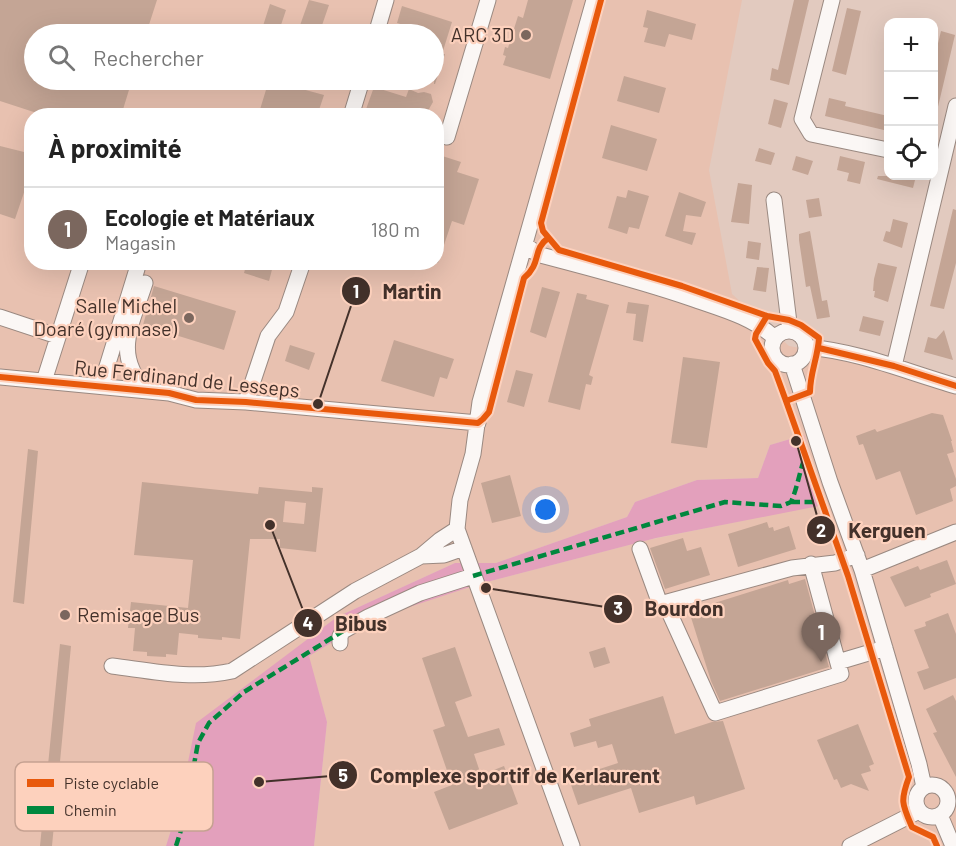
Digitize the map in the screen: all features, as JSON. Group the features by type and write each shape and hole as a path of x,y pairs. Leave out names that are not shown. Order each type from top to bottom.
{"street":[{"path":"379,24 386,0"},
{"path":"447,137 488,0"},
{"path":"572,846 457,530 460,500 473,454 480,402 594,0"},
{"path":"832,0 802,118 811,134 884,149"},
{"path":"353,108 359,90"},
{"path":"894,366 956,106"},
{"path":"774,200 790,331"},
{"path":"526,245 537,254 652,285 736,313 753,321 775,338"},
{"path":"44,381 79,270"},
{"path":"101,386 137,270"},
{"path":"246,402 268,336 286,312 300,270"},
{"path":"145,283 138,328 126,350 128,363 134,375 147,391"},
{"path":"0,317 57,336"},
{"path":"790,331 799,334 806,347 803,356 792,364 786,364 777,359 772,349 775,338 779,334 790,331"},
{"path":"806,347 894,366 956,386"},
{"path":"792,364 830,482 862,570 924,787"},
{"name":"Rue Ferdinand de Lesseps","path":"0,376 169,393 196,400 246,402 478,423"},
{"path":"112,666 186,675 213,675 232,671 355,591 421,556 440,540 457,530"},
{"path":"862,570 956,532"},
{"path":"421,556 444,555 464,548"},
{"path":"640,549 660,604 792,568 835,563 857,555"},
{"path":"665,603 715,714 841,674 811,564"},
{"path":"340,643 343,631 470,570"},
{"path":"838,662 885,648"},
{"path":"933,785 952,794 947,807 940,815 931,818 919,811 915,801 916,795 924,787 933,785"},
{"path":"850,846 919,811"},
{"path":"940,815 953,846"}],"shaded area":[{"path":"0,0 742,0 709,170 732,294 789,346 956,378 956,846 314,846 327,722 308,656 346,635 410,606 479,584 648,540 824,504 804,435 770,445 758,478 697,480 635,502 627,517 496,563 455,563 337,617 213,762 15,762 15,831 171,831 166,846 0,846"},
{"path":"804,435 824,505 656,538 479,584 370,620 309,656 327,722 314,846 166,846 171,831 213,831 213,762 188,762 196,723 337,617 455,563 496,563 627,517 635,502 697,480 758,478 770,445"}],"building":[{"path":"0,0 157,0 149,24 24,24 24,90 129,90 123,108 24,109 0,101"},
{"path":"309,0 329,5 322,24 300,24"},
{"path":"528,0 573,0 550,79 503,65 506,56 503,55 505,47 508,48 518,16 523,18"},
{"path":"794,0 809,0 789,85 770,80 772,68 778,70"},
{"path":"270,4 286,10 281,24 264,24"},
{"path":"402,6 452,22 444,48 444,24 397,23"},
{"path":"847,8 861,11 846,75 832,71"},
{"path":"647,10 696,24 692,40 669,34 665,47 644,42 648,28 643,27"},
{"path":"941,31 955,35 938,107 938,72 938,43"},
{"path":"624,76 666,88 659,113 617,101"},
{"path":"266,90 306,90 324,95 320,108 260,108"},
{"path":"373,90 384,90 406,97 409,90 424,92 431,94 433,102 430,108 366,108"},
{"path":"829,98 846,102 845,106 884,115 884,130 825,116"},
{"path":"774,99 788,103 781,128 768,124"},
{"path":"611,125 657,139 647,171 602,158"},
{"path":"0,146 24,152 24,193 15,219 0,214"},
{"path":"759,148 775,153 771,165 755,161"},
{"path":"796,156 813,161 808,175 792,170"},
{"path":"840,156 865,162 860,184 847,181 849,173 837,170"},
{"path":"444,157 461,162 457,172 479,179 464,225 452,221 444,245"},
{"path":"878,176 884,176 884,180 915,180 913,188 877,179"},
{"path":"738,183 752,185 749,224 731,222"},
{"path":"628,190 649,196 639,229 629,227 627,234 608,228 617,196 626,198"},
{"path":"679,192 706,202 701,217 686,215 683,231 696,233 692,245 665,236"},
{"path":"819,198 822,216 809,218 806,200"},
{"path":"953,209 956,210 956,263 944,309 930,306"},
{"path":"893,219 908,223 902,248 883,241 886,231 890,232"},
{"path":"810,231 822,301 827,300 830,317 817,319 810,286 806,287 799,234"},
{"path":"748,241 761,243 759,260 746,258"},
{"path":"878,263 897,267 888,302 874,297 874,279"},
{"path":"757,267 769,268 766,292 753,290"},
{"path":"245,270 272,270 269,281 244,273"},
{"name":"Salle Michel Doaré (gymnase)","path":"154,286 236,311 224,350 143,325"},
{"path":"542,287 560,292 546,338 530,332"},
{"path":"577,293 587,295 586,299 609,305 589,375 593,377 591,385 586,384 580,410 548,402"},
{"path":"628,302 649,305 643,342 633,340 636,314 626,313"},
{"path":"863,316 884,321 880,336 859,331"},
{"path":"944,330 953,360 924,352 928,337 936,339"},
{"path":"394,340 454,359 447,379 440,377 434,397 381,381"},
{"path":"290,345 315,353 309,370 285,361"},
{"path":"683,357 720,362 707,448 671,443"},
{"path":"516,370 533,374 524,407 507,402"},
{"path":"932,413 943,415 952,441 954,452 947,454 956,479 956,486 950,489 953,501 916,515 900,471 876,480 863,444 859,445 856,436 875,429 877,432"},
{"path":"28,449 38,451 24,604 13,602"},
{"path":"510,475 521,516 492,523 481,483"},
{"path":"142,482 258,494 259,487 312,492 312,487 323,488 316,552 280,548 280,539 250,539 240,639 198,638 198,635 179,633 177,655 147,656 147,652 133,651 135,628 128,628 131,602 188,608 193,560 134,555","holes":["285,501 306,503 304,524 283,522"]},
{"path":"767,522 769,528 773,527 774,531 789,526 796,549 738,567 728,534"},
{"path":"683,538 687,551 701,547 710,575 665,589 650,548"},
{"path":"947,560 956,584 905,607 890,577 918,566 920,570"},
{"path":"805,579 829,667 720,701 711,681 689,611 788,580 789,584"},
{"path":"948,613 956,634 956,678 924,690 917,672 929,668 914,630 926,626 925,622"},
{"path":"60,644 71,646 60,762 48,762"},
{"path":"455,647 472,696 455,702 468,737 499,728 505,745 474,754 481,775 504,766 518,804 449,830 434,792 452,785 433,730 445,726 422,658"},
{"path":"605,647 610,663 594,668 589,652"},
{"path":"953,695 956,701 956,777 933,733 937,732 926,709"},
{"path":"663,696 675,734 712,722 723,721 745,789 696,805 694,796 639,813 631,788 578,805 569,779 618,763 612,744 598,748 596,741 574,747 570,733 591,726 589,719"},
{"path":"858,724 874,764 869,766 871,771 861,774 869,791 851,784 841,788 837,779 834,780 817,740"},
{"path":"41,831 53,831 52,846 40,846"}],"marked path":[{"path":"473,576 725,502 781,506 791,502 805,457"},
{"path":"791,502 822,502"},
{"path":"194,762 198,743 209,723 244,692 343,631"},
{"path":"176,846 181,831"}],"cycle path":[{"path":"601,0 541,223 543,231 559,250 682,286 767,316 801,325 819,338 810,392 786,401 775,371 755,339 767,316"},
{"path":"0,377 169,393 196,400 246,402 478,423 489,412 524,278 533,267 540,247 548,238"},
{"path":"819,348 894,366 956,386"},
{"path":"786,401 848,576 909,777 903,797 906,813 912,827 933,837 937,846"}],"place":[{"name":"ARC 3D","path":"526,35"},
{"name":"Salle Michel Doaré (gymnase)","path":"189,318"},
{"name":"Martin","path":"318,404"},
{"name":"Kerguen","path":"796,441"},
{"name":"Bibus","path":"270,525"},
{"name":"Bourdon","path":"486,588"},
{"name":"Remisage Bus","path":"65,615"},
{"name":"Ecologie et Matériaux","path":"821,662"},
{"name":"Complexe sportif de Kerlaurent","path":"259,782"}]}
